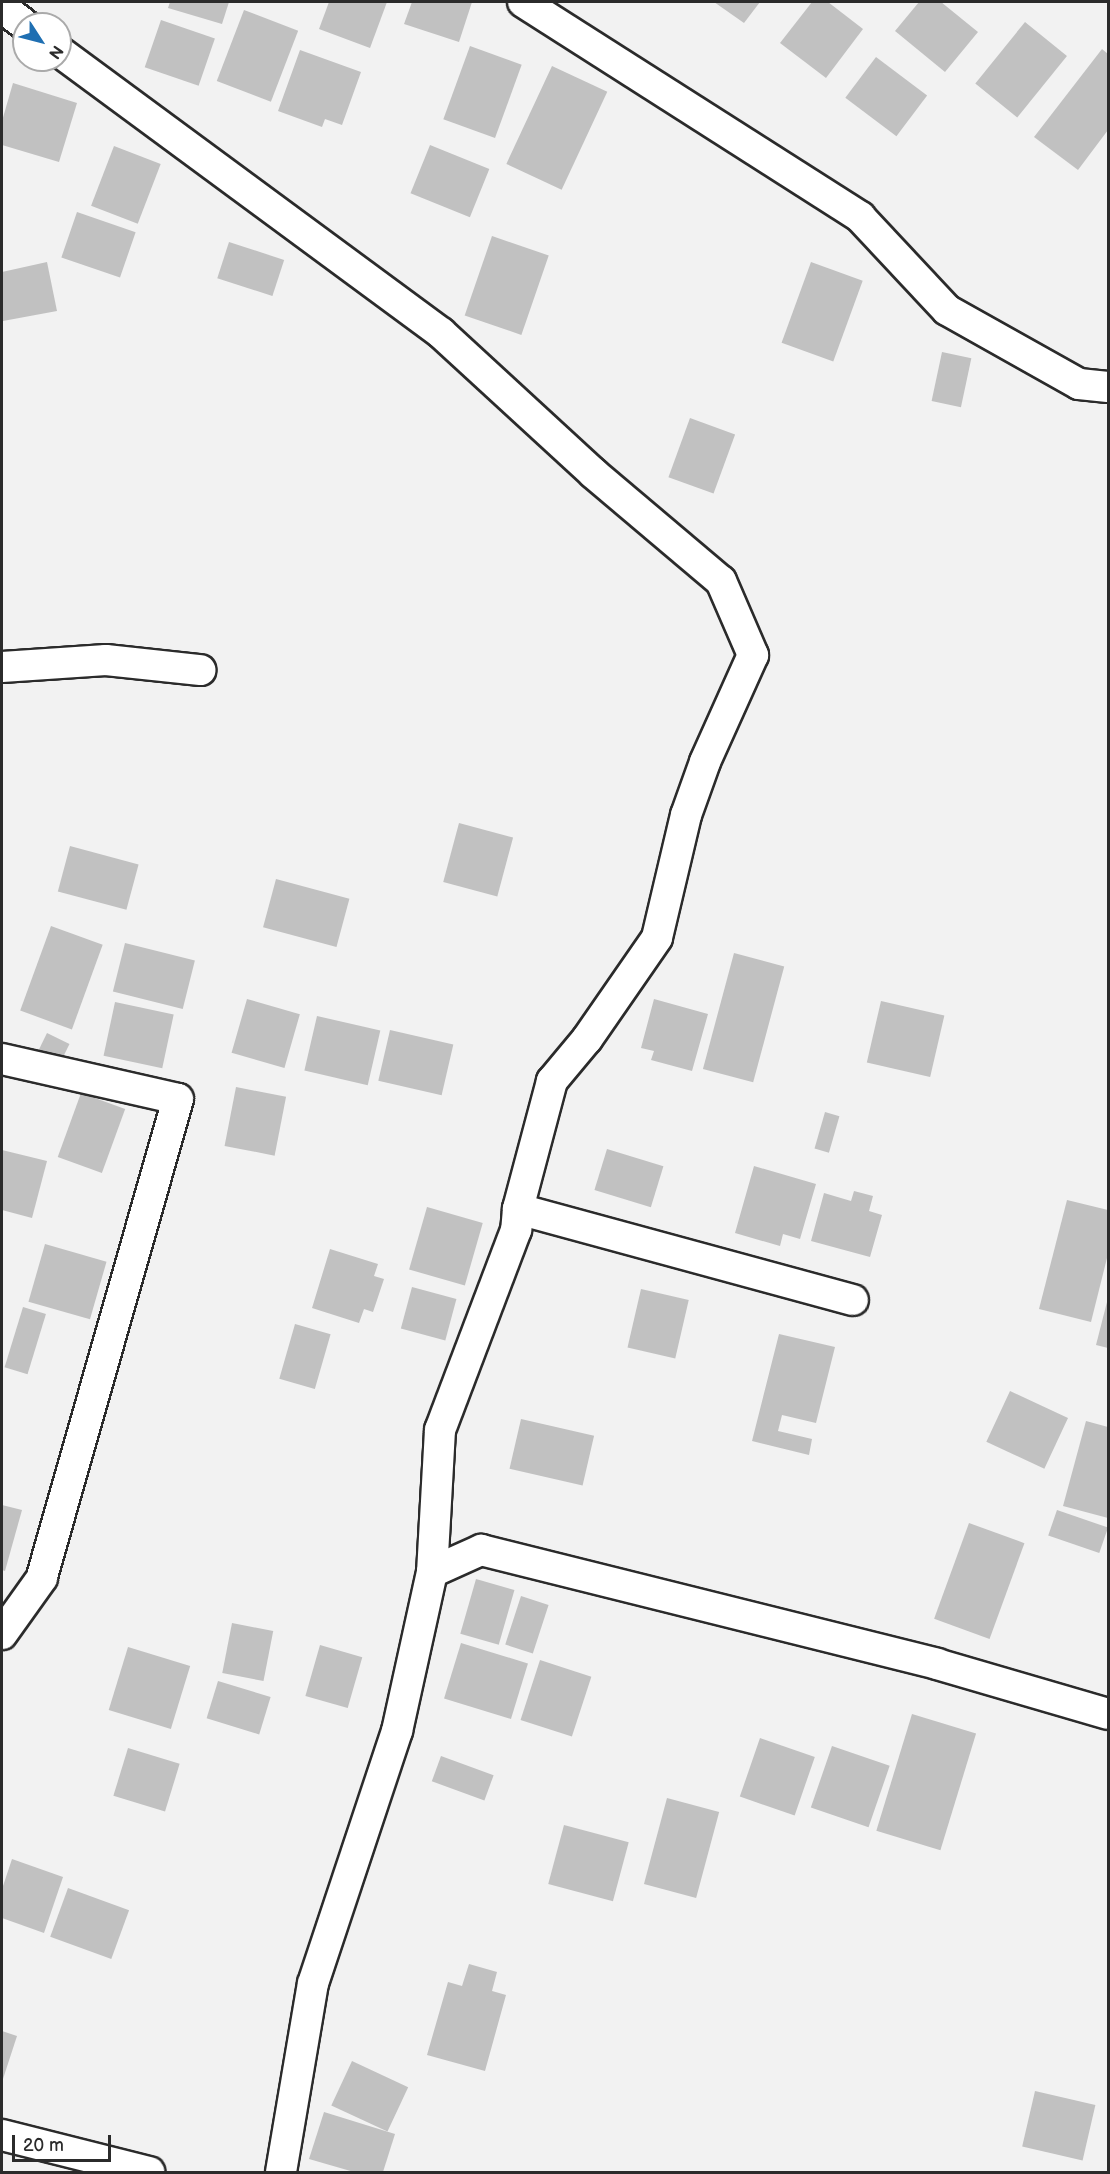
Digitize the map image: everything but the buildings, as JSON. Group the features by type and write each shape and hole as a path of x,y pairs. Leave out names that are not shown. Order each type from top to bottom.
{"street":[{"path":"523,2 860,218 947,309 1079,384 1108,387"},
{"path":"72,61 441,333 593,473 721,581 753,655 705,762 686,815 657,938 587,1039 552,1081 518,1209 516,1230 440,1430 432,1572 397,1731 313,1983 281,2172"},
{"path":"2,667 106,660 200,670"},
{"path":"2,1059 178,1099 42,1578 2,1634"},
{"path":"518,1209 853,1300"},
{"path":"432,1572 481,1550 937,1664 1108,1714"},
{"path":"2,2135 149,2172"}]}
